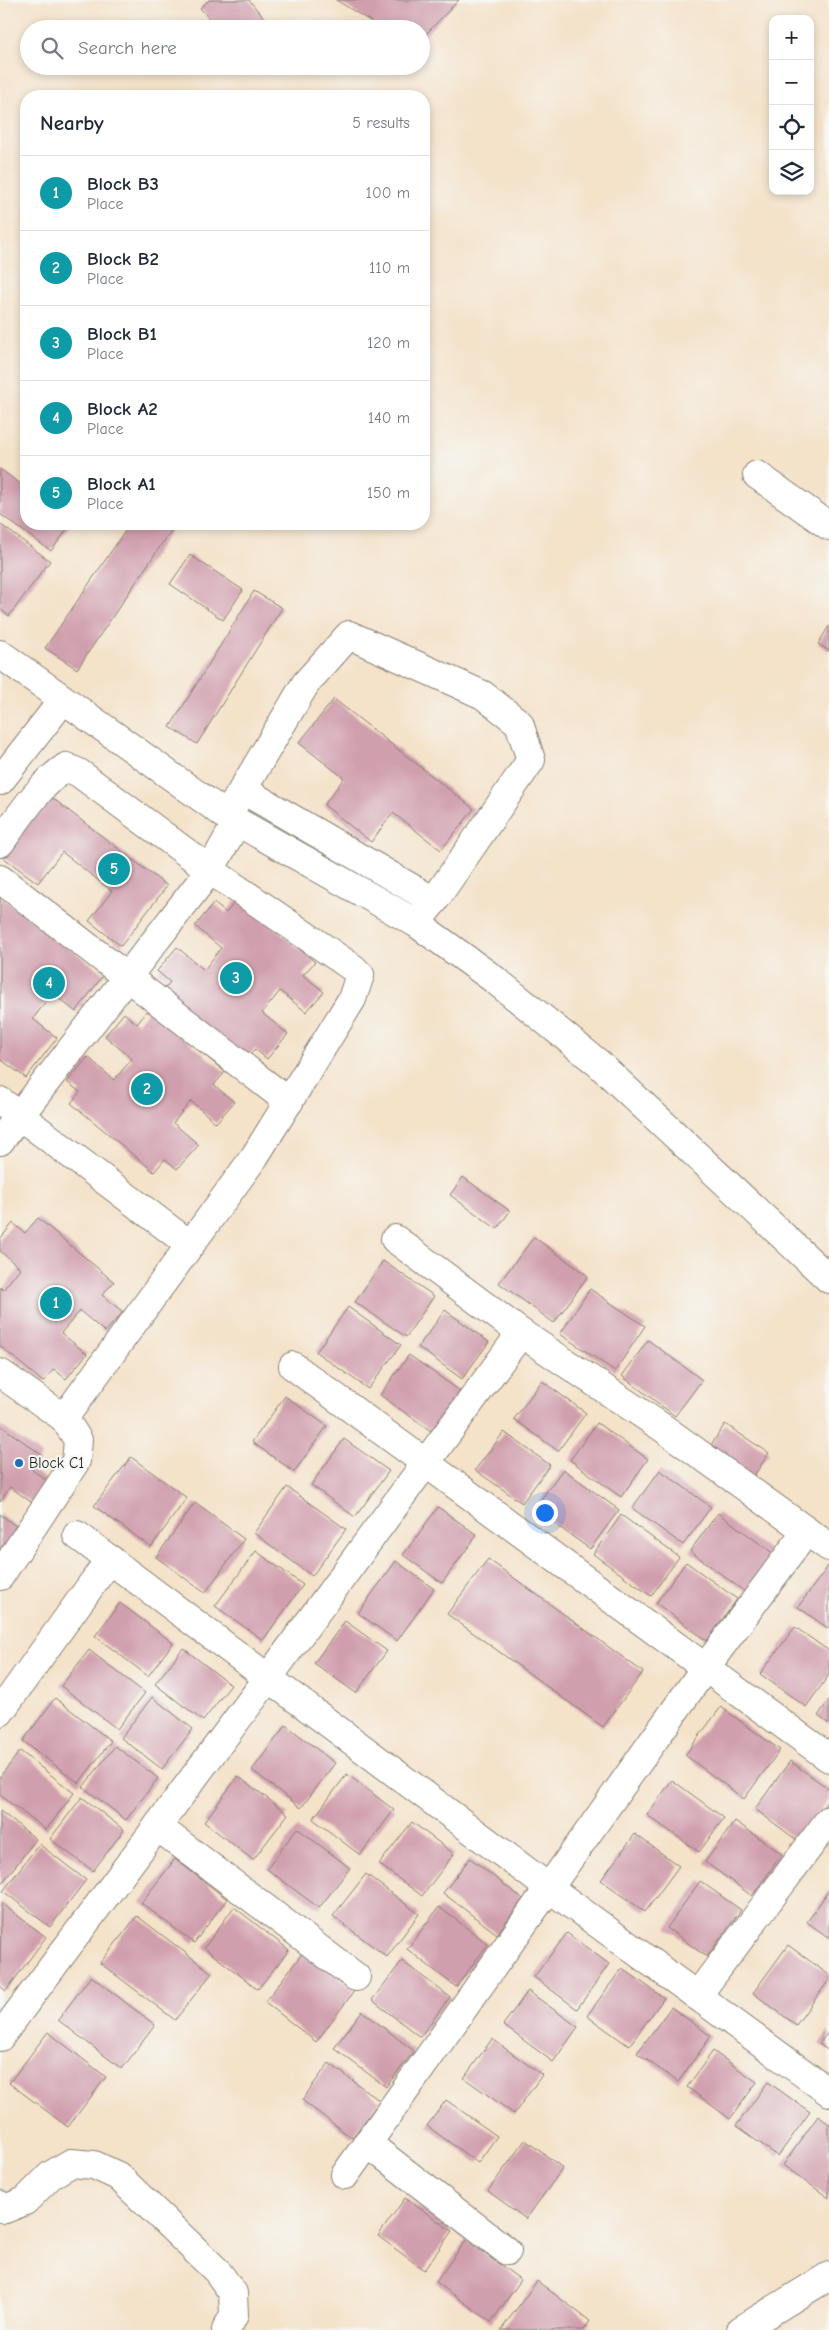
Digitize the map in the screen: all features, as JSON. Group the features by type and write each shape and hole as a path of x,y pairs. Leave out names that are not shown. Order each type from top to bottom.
{"street":[{"path":"757,475 829,526"},
{"path":"0,1141 9,1108 127,976 210,870 243,790 306,683 349,635 483,695 519,723 531,760 434,901 416,923"},
{"path":"0,654 232,819 416,923 495,980 598,1063 829,1279"},
{"path":"0,781 64,700"},
{"path":"0,843 50,777 66,767 79,773 210,870 338,957 360,976 352,999 255,1156 64,1418"},
{"path":"243,790 434,901"},
{"path":"0,860 50,903"},
{"path":"0,879 289,1102"},
{"path":"9,1108 189,1244"},
{"path":"396,1239 521,1333 663,1428 829,1547"},
{"path":"0,2037 268,1678 521,1333"},
{"path":"293,1366 829,1758"},
{"path":"0,1373 64,1418 78,1440 76,1460 0,1576"},
{"path":"345,2175 705,1668 806,1532"},
{"path":"77,1535 549,1888 829,2092"},
{"path":"0,1712 110,1559"},
{"path":"697,1996 829,1820"},
{"path":"158,1826 356,1976"},
{"path":"367,2144 507,2251"},
{"path":"0,2205 5,2209 25,2201 51,2175 71,2163 94,2165 118,2176 217,2272 233,2293 234,2316 226,2330"},
{"path":"741,2330 829,2276"}],"building":[{"path":"209,0 249,0 265,19 210,20 200,8"},
{"path":"336,0 459,0 430,30 430,20 368,20"},
{"path":"0,469 20,484 20,529 0,514"},
{"path":"0,524 50,561 9,616 0,609"},
{"path":"22,530 67,530 51,551"},
{"path":"126,530 171,530 77,669 45,648"},
{"path":"190,555 243,590 223,620 170,584"},
{"path":"254,591 282,608 197,744 170,727"},
{"path":"829,626 829,651 818,644"},
{"path":"334,699 474,809 441,850 393,813 371,842 324,805 344,778 299,743"},
{"path":"47,794 167,886 121,946 89,921 112,891 62,852 38,883 0,855"},
{"path":"0,896 104,974 76,1012 52,993 33,1019 57,1038 26,1078 0,1059"},
{"path":"238,898 315,962 303,975 324,992 306,1012 280,991 262,1013 288,1034 267,1059 255,1049 243,1062 161,993 170,982 157,971 177,947 204,970 221,948 195,926 214,903 226,913"},
{"path":"149,1009 225,1072 214,1085 234,1102 216,1123 191,1101 173,1123 199,1145 177,1169 165,1159 154,1172 71,1103 80,1092 67,1082 88,1057 114,1080 132,1059 105,1036 124,1013 137,1024"},
{"path":"463,1177 510,1211 497,1229 450,1195"},
{"path":"38,1218 114,1282 102,1295 123,1312 105,1332 80,1311 61,1333 87,1354 66,1379 54,1369 43,1382 0,1346 0,1287 3,1290 20,1268 0,1251 0,1239 13,1223 25,1233"},
{"path":"534,1237 588,1276 554,1323 499,1283"},
{"path":"383,1261 434,1296 406,1337 355,1302"},
{"path":"590,1289 645,1326 615,1371 560,1334"},
{"path":"348,1307 401,1345 368,1389 316,1352"},
{"path":"445,1310 489,1342 462,1379 418,1347"},
{"path":"648,1340 702,1380 675,1416 622,1376"},
{"path":"409,1355 460,1391 431,1431 380,1395"},
{"path":"542,1381 586,1413 558,1451 514,1419"},
{"path":"285,1396 327,1426 294,1472 252,1442"},
{"path":"597,1423 648,1459 621,1497 570,1460"},
{"path":"725,1424 769,1453 753,1477 709,1448"},
{"name":"Block C1","path":"0,1425 42,1455 32,1470 54,1485 38,1507 10,1487 0,1502"},
{"path":"504,1432 550,1465 522,1503 475,1470"},
{"path":"344,1439 389,1471 355,1517 311,1485"},
{"path":"131,1457 187,1498 151,1547 94,1506"},
{"path":"563,1469 619,1510 590,1549 534,1509"},
{"path":"660,1470 711,1507 683,1545 632,1508"},
{"path":"287,1487 346,1529 312,1576 254,1533"},
{"path":"195,1503 244,1539 205,1593 156,1557"},
{"path":"438,1507 477,1535 442,1583 403,1555"},
{"path":"718,1513 774,1554 745,1592 690,1551"},
{"path":"0,1514 21,1530 0,1555"},
{"path":"621,1515 679,1557 651,1596 593,1554"},
{"path":"256,1551 303,1585 263,1640 215,1606"},
{"path":"488,1559 643,1672 603,1727 447,1614"},
{"path":"396,1561 434,1589 397,1641 358,1613"},
{"path":"686,1562 737,1599 707,1641 656,1603"},
{"path":"829,1565 829,1629 798,1607"},
{"path":"120,1603 173,1643 148,1676 95,1636"},
{"path":"345,1621 387,1651 356,1693 314,1663"},
{"path":"795,1627 829,1651 829,1675 806,1707 760,1674"},
{"path":"183,1648 231,1685 203,1721 155,1684"},
{"path":"89,1650 145,1693 117,1729 61,1686"},
{"path":"152,1697 193,1729 162,1769 121,1738"},
{"path":"55,1698 111,1741 79,1783 23,1741"},
{"path":"829,1700 829,1724 818,1716"},
{"path":"721,1707 780,1750 744,1799 685,1755"},
{"path":"286,1725 335,1763 301,1808 252,1770"},
{"path":"115,1746 158,1778 126,1820 83,1787"},
{"path":"20,1751 74,1793 46,1830 0,1795 0,1777"},
{"path":"790,1761 829,1789 829,1799 798,1841 755,1809"},
{"path":"347,1774 394,1810 360,1855 313,1819"},
{"path":"238,1776 288,1814 253,1860 204,1822"},
{"path":"672,1780 724,1818 699,1852 647,1815"},
{"path":"82,1797 124,1830 93,1871 50,1839"},
{"path":"0,1811 36,1839 0,1886"},
{"path":"735,1821 782,1854 752,1896 705,1862"},
{"path":"412,1822 454,1854 422,1896 379,1864"},
{"path":"297,1828 350,1868 319,1908 267,1869"},
{"path":"635,1834 679,1866 645,1912 601,1880"},
{"path":"39,1844 86,1880 50,1927 3,1891"},
{"path":"470,1858 523,1899 497,1934 443,1893"},
{"path":"175,1859 227,1899 194,1943 141,1903"},
{"path":"366,1874 419,1914 387,1957 333,1916"},
{"path":"700,1881 741,1910 707,1957 667,1928"},
{"path":"829,1890 829,1938 807,1922"},
{"path":"1,1903 46,1937 6,1991 0,1986"},
{"path":"234,1907 289,1950 258,1989 204,1948"},
{"path":"439,1907 488,1944 456,1987 407,1949"},
{"path":"137,1916 212,1973 175,2020 100,1963"},
{"path":"567,1933 609,1964 577,2009 534,1977"},
{"path":"788,1945 829,1975 829,1980 796,2025 753,1993"},
{"path":"304,1951 355,1990 316,2042 265,2002"},
{"path":"402,1961 450,1997 420,2037 372,2000"},
{"path":"622,1968 664,1998 629,2046 587,2016"},
{"path":"91,1976 155,2025 122,2069 58,2020"},
{"path":"528,1991 578,2027 553,2062 503,2025"},
{"path":"671,2007 711,2036 678,2082 637,2053"},
{"path":"362,2011 414,2051 386,2087 334,2048"},
{"path":"829,2031 829,2051 819,2044"},
{"path":"48,2032 106,2077 68,2127 9,2083"},
{"path":"492,2039 542,2075 514,2114 464,2078"},
{"path":"713,2051 757,2082 730,2119 687,2087"},
{"path":"329,2063 380,2101 352,2138 302,2100"},
{"path":"768,2082 810,2112 778,2156 736,2126"},
{"path":"446,2100 497,2136 478,2163 427,2126"},
{"path":"818,2116 829,2124 829,2198 783,2165"},
{"path":"525,2140 563,2168 526,2219 488,2191"},
{"path":"405,2198 452,2231 424,2270 378,2236"},
{"path":"466,2240 521,2280 491,2322 436,2282"},
{"path":"537,2281 590,2321 584,2330 501,2330"}],"place":[{"name":"Block A1","path":"114,869"},
{"name":"Block B1","path":"236,978"},
{"name":"Block A2","path":"49,983"},
{"name":"Block B2","path":"147,1089"},
{"name":"Block B3","path":"56,1303"},
{"name":"Block C1","path":"19,1463"}]}
